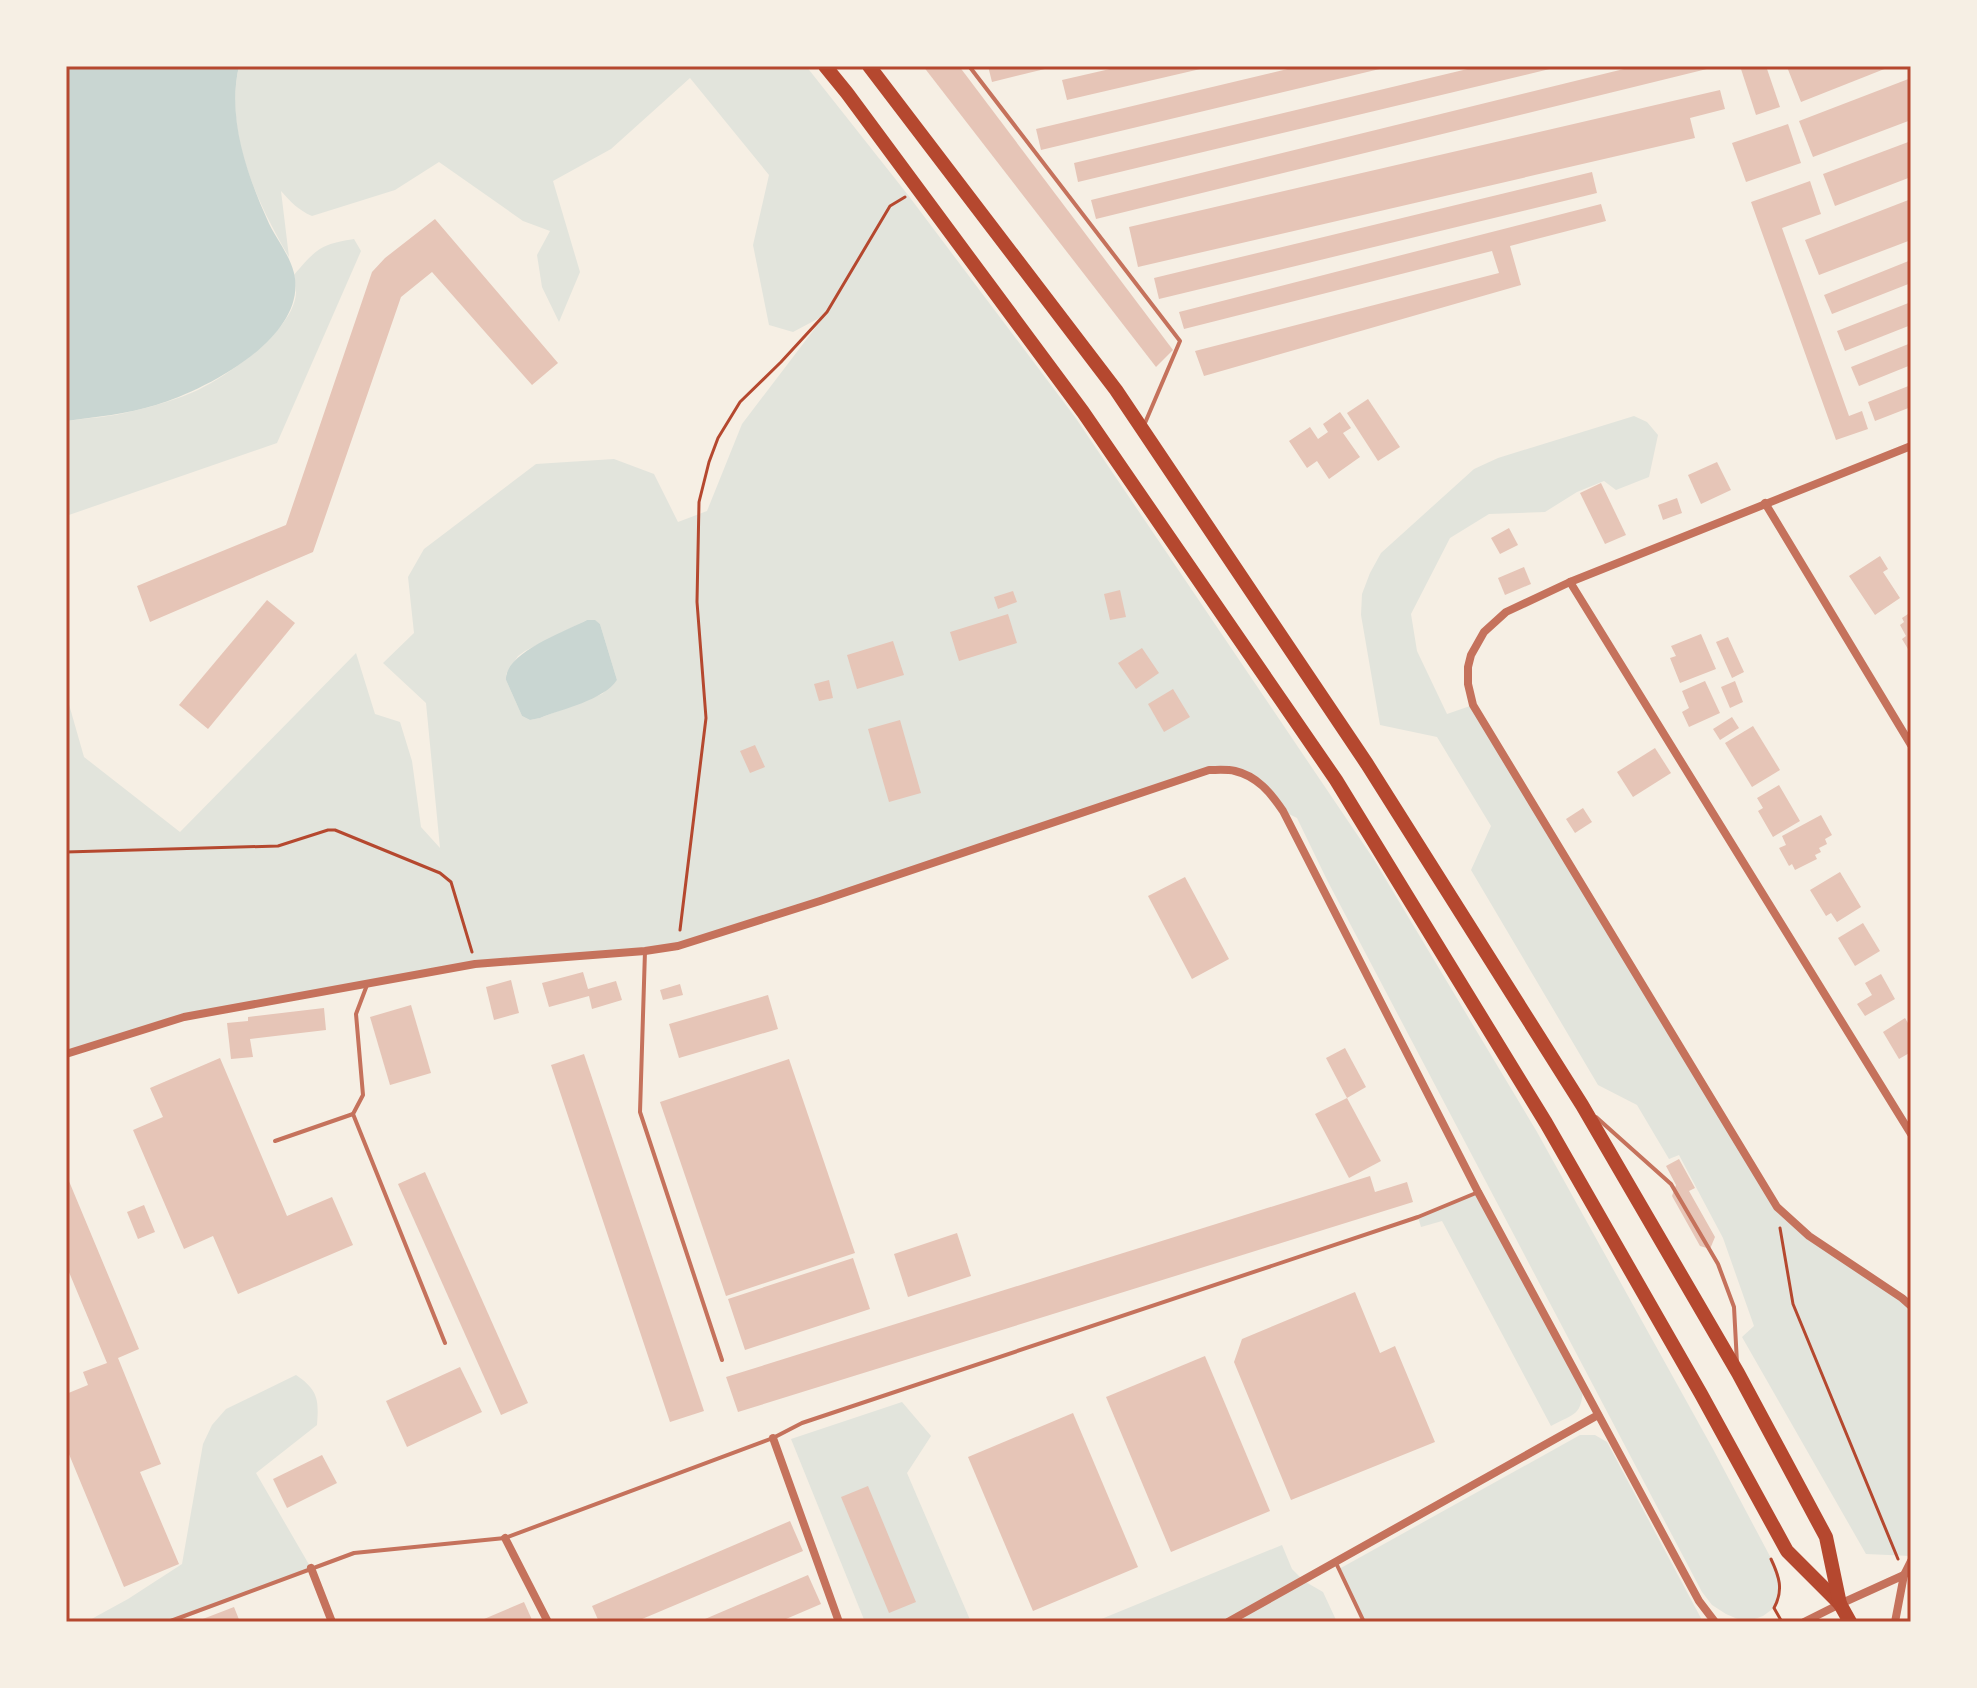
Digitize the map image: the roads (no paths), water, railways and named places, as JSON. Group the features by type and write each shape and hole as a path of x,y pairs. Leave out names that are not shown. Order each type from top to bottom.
{"highway":[{"path":"825,66 1083,412 1336,780 1546,1123 1787,1551 1840,1604 1850,1622"},
{"path":"869,66 1116,390 1367,764 1582,1105 1738,1373 1826,1537 1840,1604"}],"street":[{"path":"1911,446 1570,582 1506,612 1484,632 1468,667 1473,705 1777,1207 1809,1236 1911,1306"},
{"path":"1765,503 1911,745"},
{"path":"1570,582 1911,1134"},
{"path":"66,1054 184,1017 475,964 678,946 1209,770 1234,771 1257,781 1283,811 1478,1192 1699,1601 1715,1622"},
{"path":"1228,1622 1598,1415"},
{"path":"773,1438 839,1622"},
{"path":"505,1538 548,1622"},
{"path":"311,1568 332,1622"},
{"path":"1804,1622 1909,1568"},
{"path":"1895,1622 1909,1568"}],"lane":[{"path":"969,66 1180,341 1142,429"},
{"path":"645,951 640,1112 722,1360"},
{"path":"275,1141 353,1114 363,1095 356,1014 368,983"},
{"path":"1582,1105 1671,1184 1718,1264 1734,1307 1738,1373"},
{"path":"353,1114 445,1343"},
{"path":"168,1622 354,1553 505,1538 773,1438 802,1423 1418,1217 1478,1192"},
{"path":"1336,1563 1364,1622"}]}
